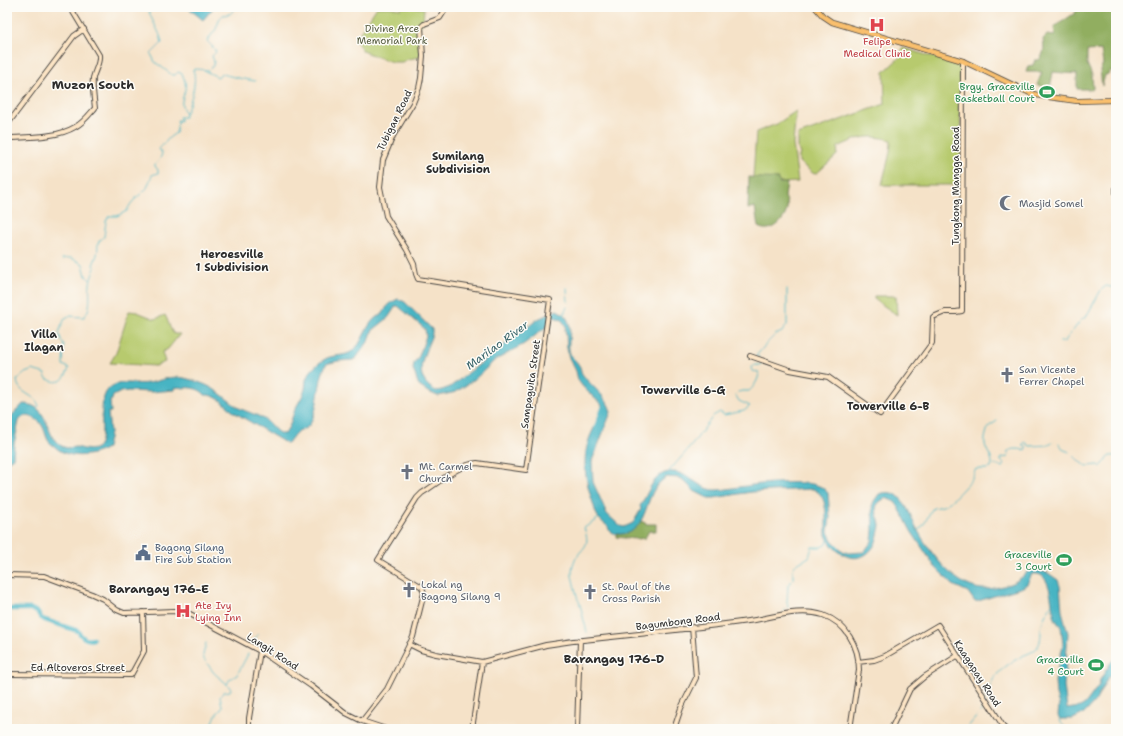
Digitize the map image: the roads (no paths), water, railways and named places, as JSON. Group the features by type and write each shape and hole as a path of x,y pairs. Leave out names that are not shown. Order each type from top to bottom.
{"main road":[{"path":"815,7 827,19 838,24 963,61 1030,93 1077,101 1116,100"}],"street":[{"path":"7,138 51,134 68,130 81,123 95,108 93,82 99,63 99,55 70,7"},
{"name":"Tubigan Road","path":"447,7 440,18 424,24 421,27 422,60 419,88 413,103 393,136 383,164 380,191 383,197 386,216 407,250 414,264 418,279 550,300"},
{"path":"7,125 74,36 84,29"},
{"name":"Tungkong Mangga Road","path":"750,356 790,370 828,377 880,414 932,343 933,317 944,312 962,311 963,61"},
{"path":"1116,152 1116,194"},
{"name":"Sampaguita Street","path":"409,644 416,630 424,592 422,587 378,560 420,494 458,470 469,464 477,463 526,470 550,300"},
{"name":"Langit Road","path":"7,575 44,576 103,599 121,612 173,611 190,614 260,651 343,711 362,721 386,729"},
{"name":"Ed Altoveros Street","path":"7,674 131,675 144,651 143,612"},
{"name":"Bagumbong Road","path":"409,644 421,650 436,654 482,662 546,645 580,640 750,621 800,613 817,613 833,619 844,628 852,641 858,662 858,679 850,729"},
{"name":"Kaagapay Road","path":"858,662 874,660 884,656 938,625 1005,729"},
{"path":"674,729 681,708 696,678 692,627"},
{"path":"577,729 580,640"},
{"path":"362,721 385,693 409,644"},
{"path":"249,729 249,718 260,651"},
{"path":"891,729 910,689 924,677 957,656"},
{"path":"472,729 482,662"}],"water":[{"path":"187,7 214,7 203,20"},
{"path":"398,299 405,302 432,329 421,366 421,372 425,382 436,391 450,387 538,319 557,310 564,315 570,327 569,352 579,366 582,374 607,402 611,412 592,461 593,482 607,514 620,526 624,527 633,523 641,509 640,506 654,481 663,474 669,472 682,474 704,487 716,490 762,484 804,483 813,484 824,489 828,493 830,518 828,532 832,540 843,551 848,553 864,552 872,541 872,506 874,501 879,494 892,493 897,495 903,502 917,529 937,559 956,578 966,584 977,588 988,589 999,587 1015,582 1032,569 1048,573 1058,580 1060,586 1062,611 1068,633 1064,686 1067,709 1080,707 1085,704 1099,685 1100,680 1111,662 1116,657 1116,671 1107,679 1095,702 1085,713 1073,719 1060,719 1058,716 1059,705 1056,695 1055,681 1063,645 1061,627 1057,623 1048,585 1044,578 1039,574 1032,574 1027,584 1023,587 975,602 968,592 953,585 935,567 911,531 898,506 895,502 886,498 876,507 880,526 875,545 865,555 859,557 846,556 839,552 829,542 826,535 826,509 822,497 813,489 751,492 708,498 694,491 683,480 679,478 667,477 655,488 643,517 635,529 621,534 611,531 599,519 596,513 589,491 585,465 585,456 589,439 602,415 603,409 602,405 580,384 578,380 576,371 568,354 566,327 558,318 550,318 550,321 553,322 524,344 494,361 475,379 456,392 438,396 419,386 413,369 414,363 419,356 426,336 425,329 398,306 396,306 388,318 372,331 370,339 357,357 353,360 338,361 326,364 321,379 315,410 310,424 296,433 287,444 232,411 227,405 216,398 205,395 197,389 180,387 174,388 174,390 152,392 128,391 121,392 113,396 112,400 110,401 111,412 108,412 110,433 107,448 87,455 73,455 60,450 49,442 42,425 38,421 30,416 21,418 14,444 13,458 7,462 7,425 13,414 23,404 32,406 39,410 44,416 54,439 59,444 67,448 76,447 92,450 99,445 101,439 103,400 106,392 112,386 121,383 148,383 174,377 187,379 209,386 239,408 261,417 279,433 285,434 304,392 306,378 311,371 320,362 327,358 346,354 355,349 373,320 378,316 381,316 384,310 392,302"}],"waterway":[{"path":"37,408 39,406 37,402 20,388 17,380 25,373 33,370 45,374 46,378 55,382 58,382 66,376 69,368 63,365 64,346 59,332 65,318 69,316 84,317 87,313 91,277 95,268 93,265 97,255 98,243 104,237 106,221 109,216 117,216 127,211 133,201 147,188 152,175 158,173 155,164 162,155 159,149 176,133 177,120 180,121 179,117 185,117 182,103 185,85 182,74 178,72 175,75 172,75 155,62 151,54 162,43 148,7"},
{"path":"185,114 194,86 195,80 193,69 209,70 213,66 214,61 212,56 216,52 207,41 216,29 220,18 223,15 230,14 237,7"},
{"path":"203,70 218,77 221,73 232,77 255,81"},
{"path":"62,259 70,258"},
{"path":"71,258 83,264 86,276 90,280"},
{"path":"1060,342 1064,342 1082,319 1086,317 1101,290 1106,286 1116,288"},
{"path":"567,288 568,302"},
{"path":"759,357 756,356 768,342 775,335 782,332 787,325 787,289"},
{"path":"563,316 567,307"},
{"path":"738,392 749,391 753,387 759,372 752,371 751,367 760,365 762,362"},
{"path":"713,416 720,412 724,415 744,411 750,406 739,401 736,396"},
{"name":"Marilao River","path":"596,427 604,406"},
{"path":"669,473 711,419"},
{"path":"918,530 923,526 933,508 944,506 951,501 971,480 976,469 991,468 992,462 985,444 985,440 988,427 997,421"},
{"path":"994,465 1003,467 1004,463 1001,461 1001,458 1008,457 1009,454 1007,452 1011,450 1025,450 1027,448 1022,445 1025,442 1030,446 1049,445 1052,443"},
{"path":"1059,443 1064,450 1070,452 1081,463 1087,466 1098,465 1100,467 1108,457 1116,456"},
{"path":"572,575 572,567 574,562 586,544 587,540 584,528 599,518"},
{"path":"784,611 788,607 788,585 793,579 793,569 795,565 809,557 812,547 821,547 827,544 828,540"},
{"path":"572,576 578,600"},
{"path":"579,601 582,612"},
{"path":"1022,656 1037,648 1040,641 1043,621 1052,604"},
{"path":"7,609 31,609 37,612 42,619 78,631 86,639 93,639"},
{"path":"582,613 587,632"},
{"path":"252,644 258,634"},
{"path":"206,643 203,655 204,659 214,673 231,689 230,691 224,692 220,696 222,706 221,710 217,713 213,722 217,729"},
{"path":"227,684 230,679 237,675 248,654"},
{"path":"986,695 998,673 1021,657"},
{"path":"980,712 984,707 983,699"},
{"path":"966,729 978,715"},
{"path":"1060,719 1061,723 1067,729"}],"place":[{"name":"Felipe Medical Clinic","path":"877,25"},
{"name":"Brgy. Graceville Basketball Court","path":"1047,92"},
{"name":"Masjid Somel","path":"1007,203"},
{"name":"San Vicente Ferrer Chapel","path":"1007,375"},
{"name":"Mt. Carmel Church","path":"407,472"},
{"name":"Bagong Silang Fire Sub Station","path":"143,553"},
{"name":"Graceville 3 Court","path":"1064,560"},
{"name":"Lokal ng Bagong Silang 9","path":"409,590"},
{"name":"St. Paul of the Cross Parish","path":"590,592"},
{"name":"Ate Ivy Lying Inn","path":"183,611"},
{"name":"Graceville 4 Court","path":"1096,665"}],"district":[{"name":"Muzon South","path":"93,85"},
{"name":"Sumilang Subdivision","path":"458,162"},
{"name":"Heroesville 1 Subdivision","path":"232,260"},
{"name":"Villa Ilagan","path":"44,340"},
{"name":"Towerville 6-G","path":"683,390"},
{"name":"Towerville 6-B","path":"888,406"},
{"name":"Barangay 176-E","path":"159,589"},
{"name":"Barangay 176-D","path":"614,659"}],"park label":[{"name":"Divine Arce Memorial Park","path":"392,34"}]}
